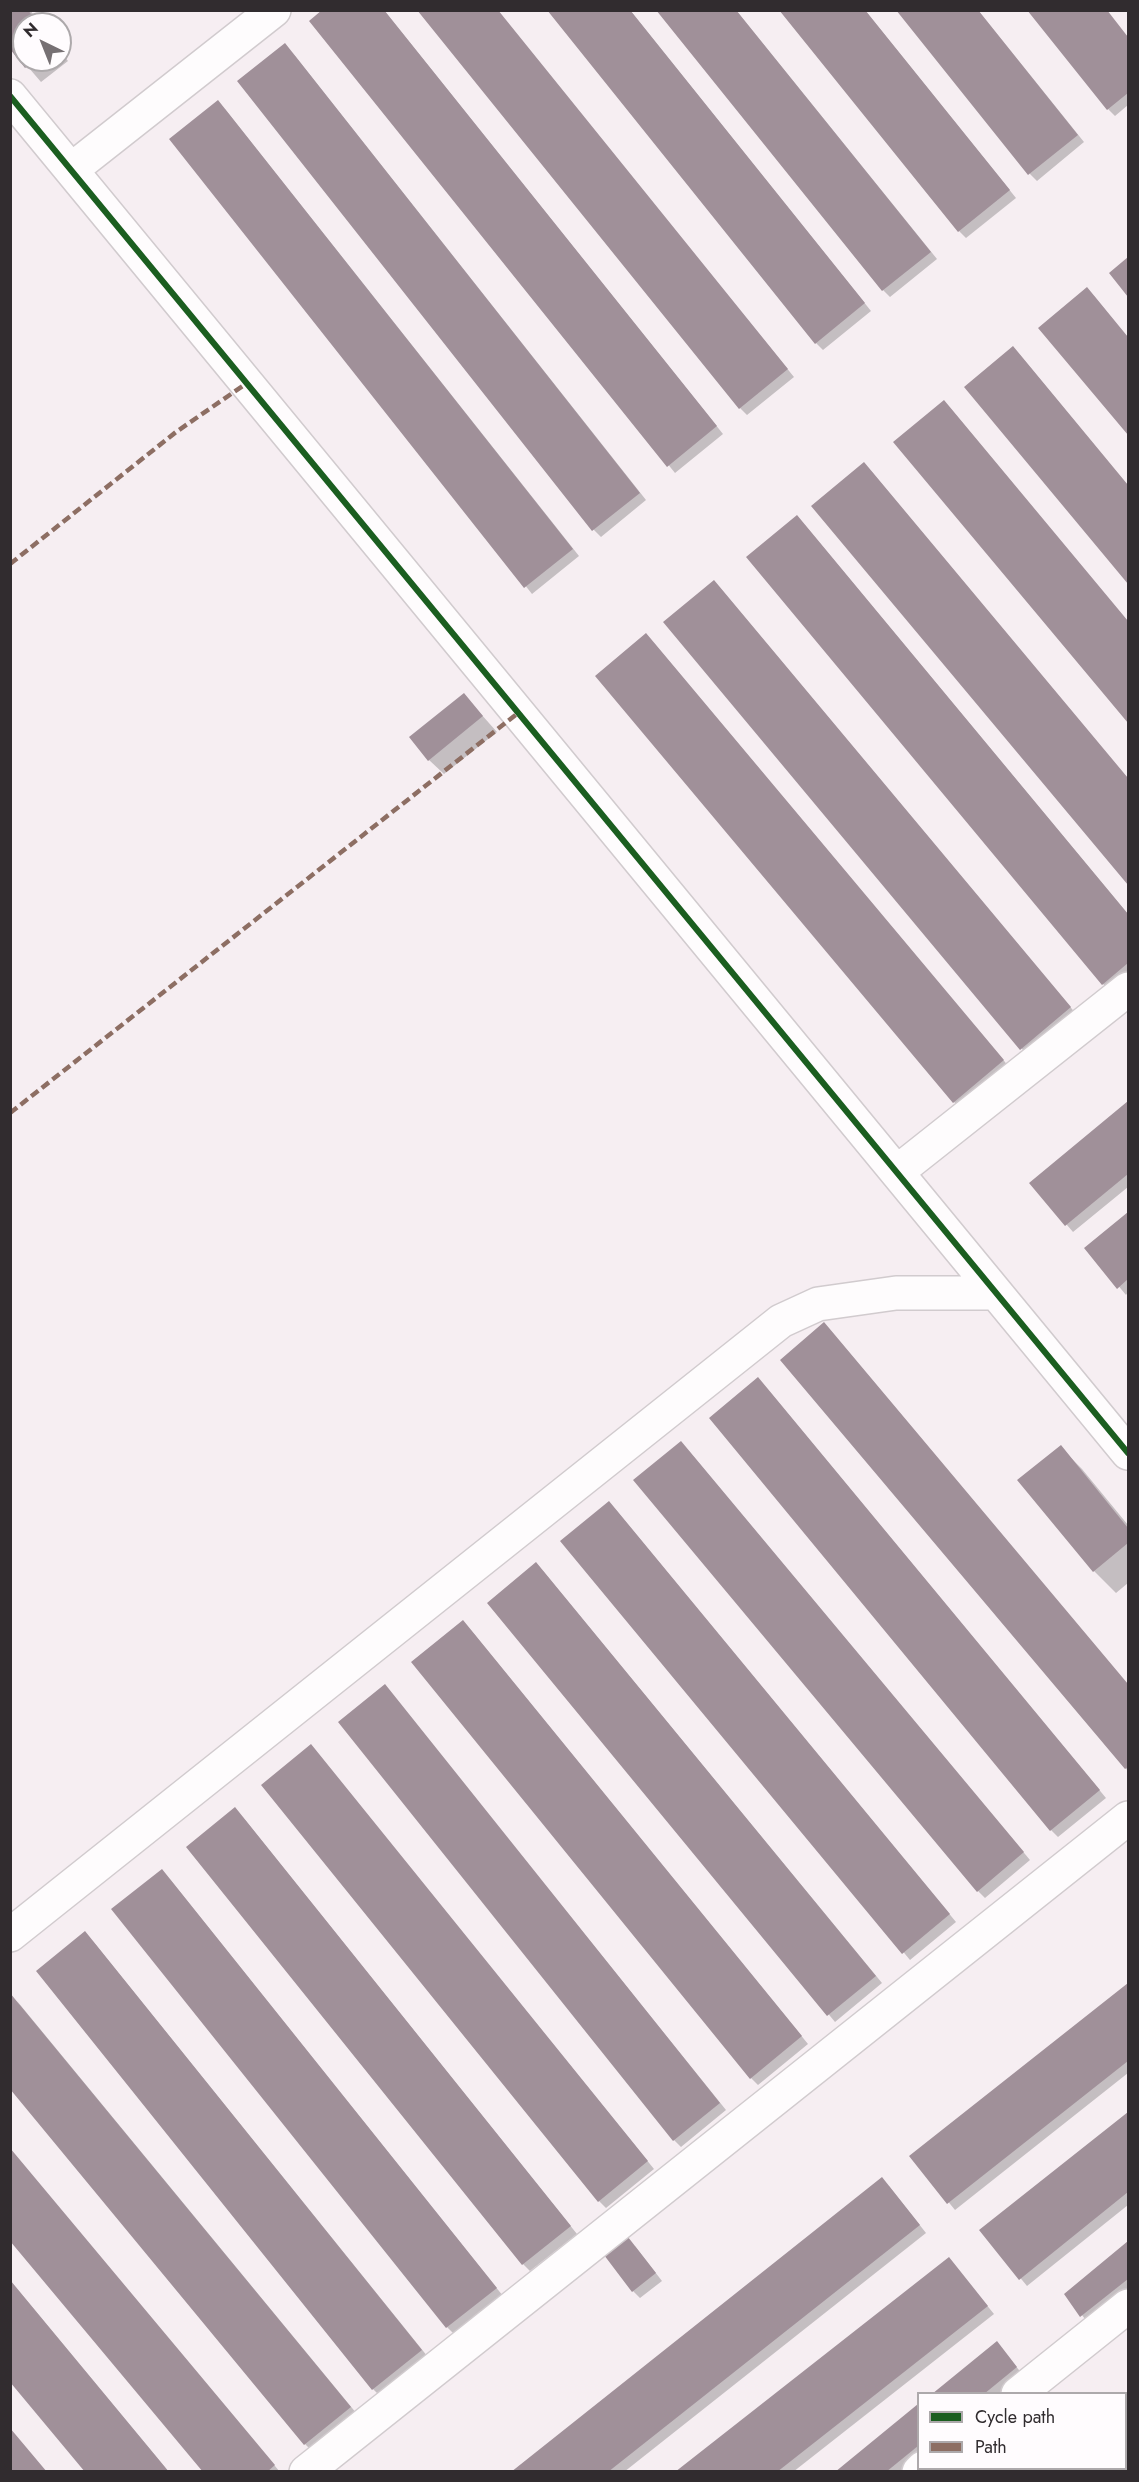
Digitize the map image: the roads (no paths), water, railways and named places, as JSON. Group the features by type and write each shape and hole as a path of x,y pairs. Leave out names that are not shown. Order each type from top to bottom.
{"street":[{"path":"71,170 274,10"},
{"path":"10,96 1128,1453"},
{"path":"897,1172 1128,989"},
{"path":"10,1935 781,1321 818,1304 896,1293 996,1293"},
{"path":"306,2472 1128,1818"},
{"path":"1020,2392 1128,2306"}]}
